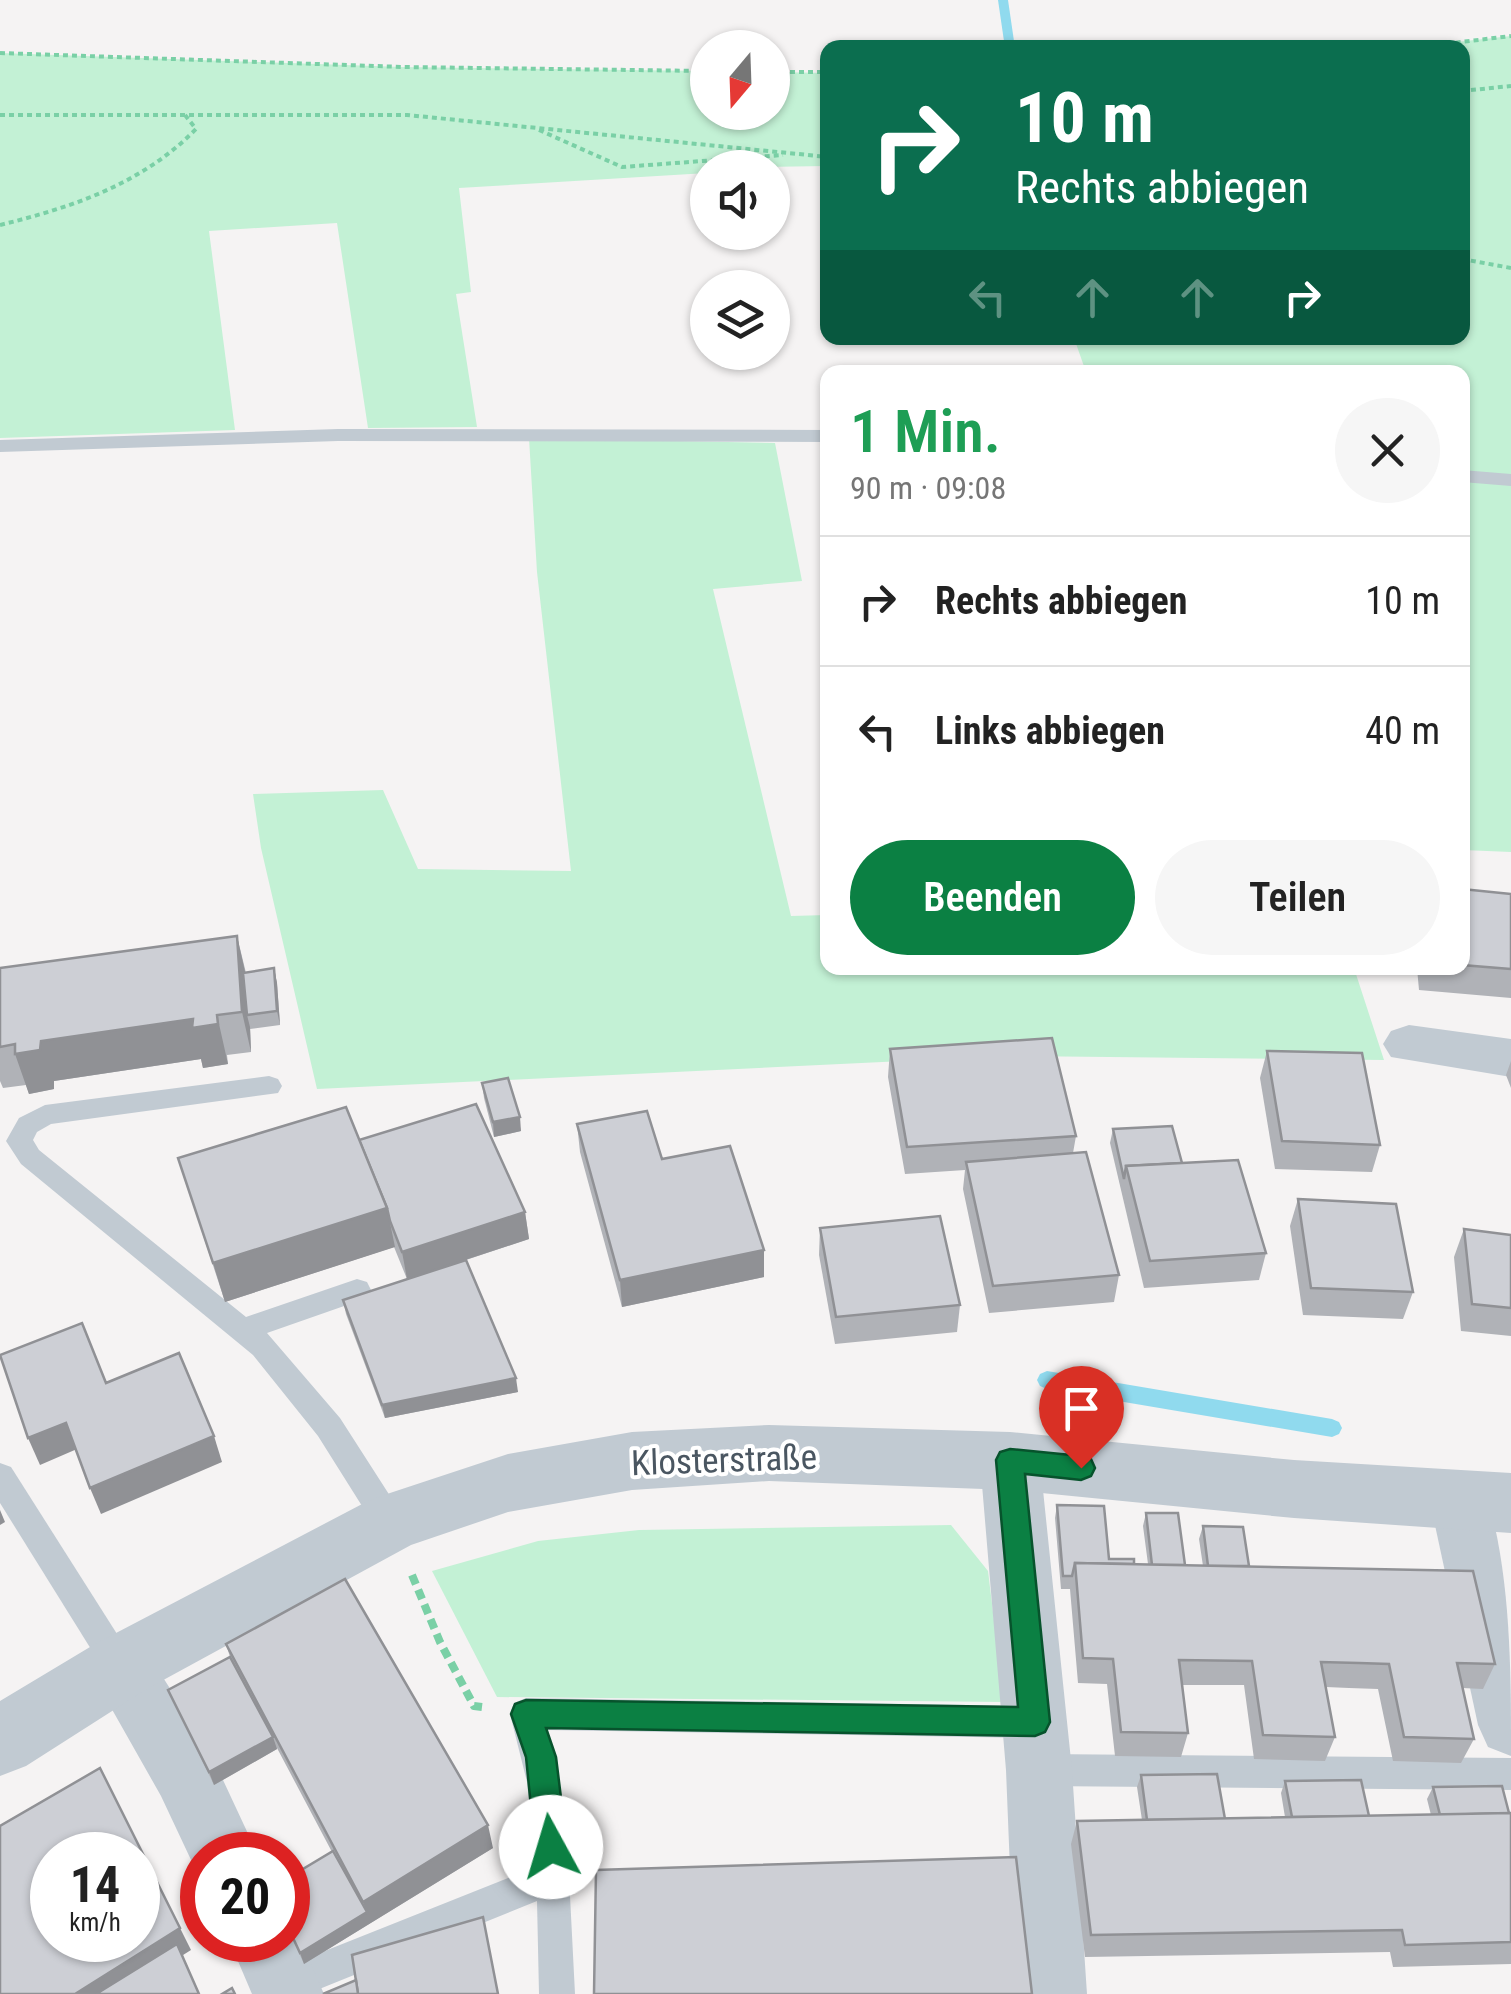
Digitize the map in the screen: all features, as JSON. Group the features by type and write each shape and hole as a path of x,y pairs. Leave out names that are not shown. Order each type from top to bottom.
{"street":[{"path":"1409,1044 1511,1058"},
{"name":"Klosterstraße","path":"0,1741 120,1667 390,1524 508,1483 632,1461 769,1453 1010,1460 1486,1502"},
{"path":"1010,1460 1037,1746 1050,1994"},
{"path":"1486,1502 1511,1724"},
{"path":"120,1667 185,1773 213,1832"}],"lane":[{"path":"0,446 356,434 820,436"},
{"path":"1470,477 1511,480"},
{"path":"270,1086 45,1115 28,1125 19,1141 30,1157 263,1347 329,1427 390,1524"},
{"path":"243,1330 356,1290"},
{"path":"0,1476 120,1667"},
{"path":"557,1994 554,1877 541,1757 526,1714 1037,1746 1193,1774 1511,1774"},
{"path":"279,1973 554,1877"}],"path":[{"path":"1470,41 1511,36"},
{"path":"0,53 403,67 690,71"},
{"path":"790,72 820,72"},
{"path":"1470,90 1511,86"},
{"path":"0,225 87,200 146,171 179,149 196,129 184,114"},
{"path":"0,116 407,114 820,156"},
{"path":"534,127 593,150 622,167 795,154"},
{"path":"1470,260 1511,268"},
{"path":"390,1524 440,1642 474,1706 526,1714"}],"green space":[{"path":"1511,36 1511,852 1470,850 1470,365 1084,365 1076,345 1470,345 1470,41"},
{"path":"0,53 402,67 690,71 690,130 790,130 790,72 820,73 820,166 790,167 790,150 690,150 690,174 459,188 471,292 456,294 477,427 368,428 337,223 209,231 235,430 0,438"},
{"path":"529,438 775,443 802,581 713,589 791,916 820,915 820,975 1356,975 1384,1060 1008,1056 317,1089 261,848 253,794 383,790 418,869 571,871 537,572"},
{"path":"951,1525 988,1571 1004,1702 497,1697 432,1571 538,1541 639,1530"}],"building":[{"path":"1470,890 1511,894 1511,969 1470,966"},
{"path":"237,936 242,1012 217,1015 218,1024 192,1028 193,1019 41,1041 40,1050 15,1054 15,1044 0,1047 0,968"},
{"path":"274,968 277,1011 247,1015 243,973"},
{"path":"1052,1038 1076,1136 907,1147 890,1049"},
{"path":"1267,1051 1362,1053 1380,1145 1282,1141"},
{"path":"508,1078 520,1117 493,1122 482,1083"},
{"path":"476,1104 525,1212 402,1252 359,1140"},
{"path":"346,1107 387,1208 213,1263 178,1158"},
{"path":"647,1111 662,1159 730,1146 764,1250 620,1280 577,1124"},
{"path":"1172,1126 1182,1163 1126,1166 1124,1179 1113,1129"},
{"path":"1086,1152 1119,1275 993,1286 966,1162"},
{"path":"1238,1160 1266,1253 1150,1261 1126,1166"},
{"path":"1298,1199 1396,1204 1413,1292 1311,1288"},
{"path":"940,1216 960,1305 836,1317 820,1228"},
{"path":"1464,1229 1511,1235 1511,1308 1472,1304"},
{"path":"466,1260 516,1378 382,1405 343,1300"},
{"path":"82,1323 106,1383 179,1353 214,1436 90,1488 66,1423 28,1438 0,1355"},
{"path":"1057,1505 1104,1506 1109,1559 1134,1559 1134,1564 1075,1563 1072,1576 1063,1576"},
{"path":"1146,1513 1178,1513 1185,1565 1152,1565"},
{"path":"1203,1526 1243,1527 1249,1566 1208,1566"},
{"path":"1075,1563 1473,1571 1495,1664 1457,1663 1474,1739 1404,1737 1389,1664 1321,1662 1335,1737 1263,1735 1252,1661 1179,1660 1188,1733 1121,1732 1113,1659 1083,1658"},
{"path":"345,1579 488,1825 363,1902 226,1644"},
{"path":"230,1657 273,1737 209,1772 168,1690"},
{"path":"100,1768 132,1832 30,1832 30,1962 126,1962 75,1994 0,1994 0,1826"},
{"path":"1217,1774 1225,1819 1147,1820 1141,1775"},
{"path":"1361,1780 1369,1816 1292,1817 1285,1781"},
{"path":"1502,1786 1509,1813 1440,1815 1433,1787"},
{"path":"1511,1813 1511,1942 1405,1945 1402,1930 1091,1935 1077,1821"},
{"path":"333,1851 367,1912 310,1947 310,1865"},
{"path":"1016,1857 1032,1994 594,1994 596,1870"},
{"path":"160,1888 180,1928 160,1941"},
{"path":"483,1917 498,1994 358,1994 352,1955"},
{"path":"177,1944 180,1962 185,1962 199,1994 96,1994 148,1962 160,1962 160,1954"},
{"path":"356,1980 358,1994 323,1994"}],"waterway":[{"path":"1003,0 1009,40"},
{"path":"1047,1380 1332,1428"}],"route":[{"path":"551,1847 541,1757 526,1714 1035,1722 1010,1460 1081,1468"}]}
